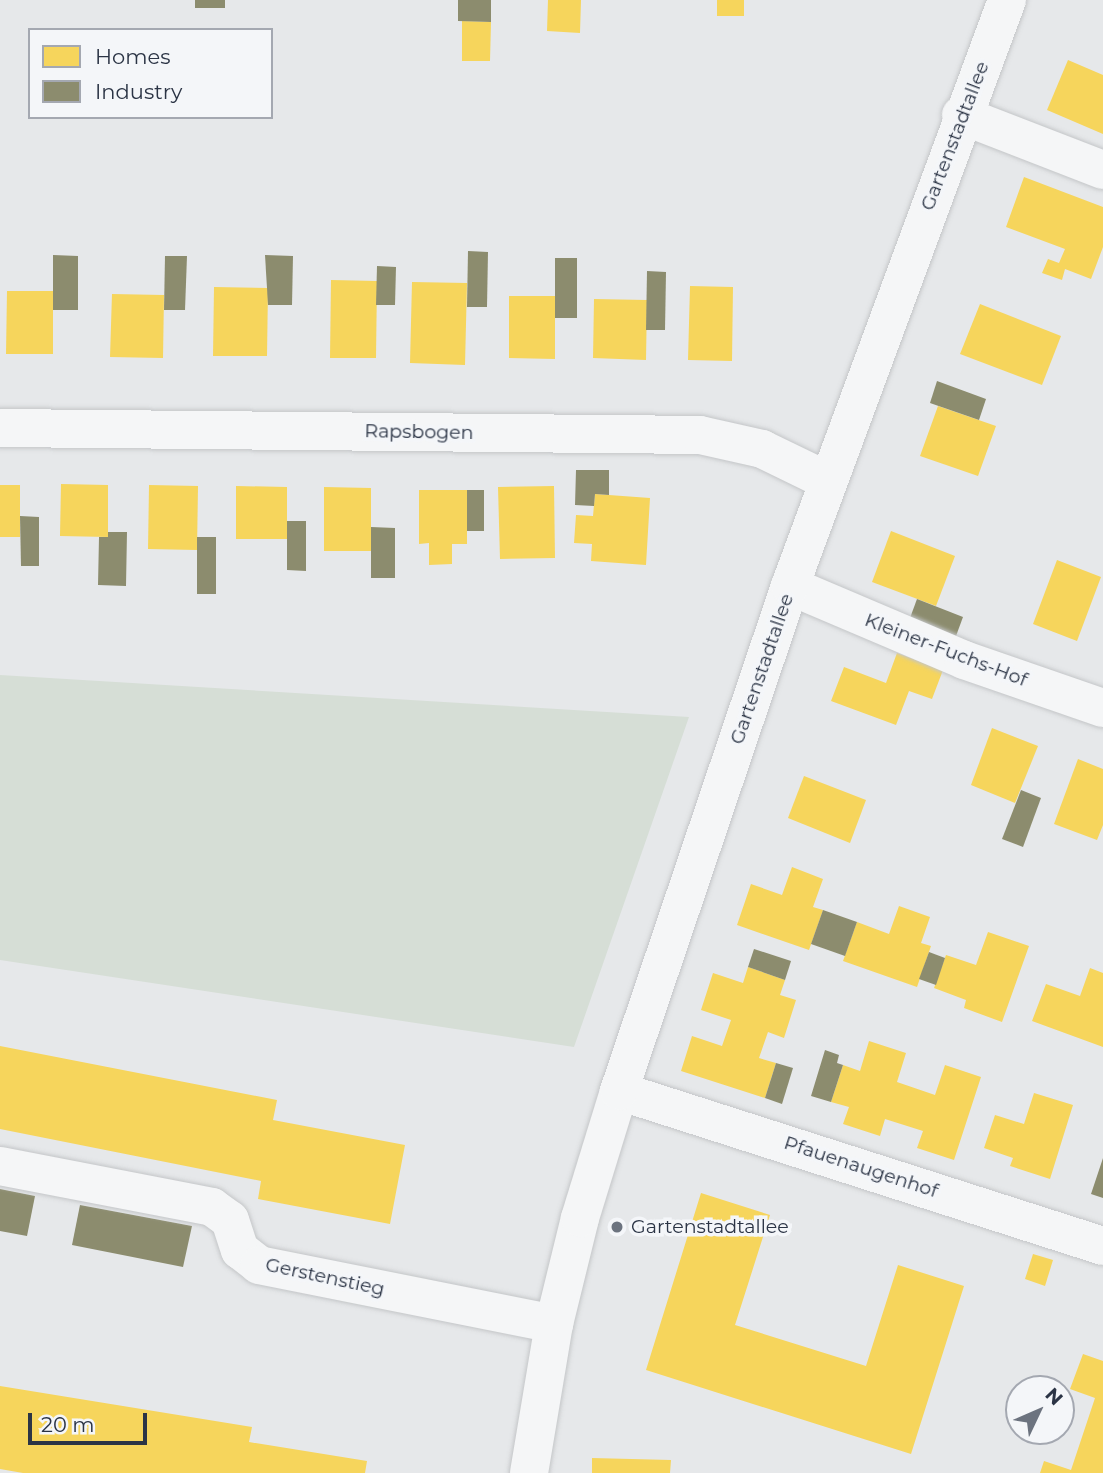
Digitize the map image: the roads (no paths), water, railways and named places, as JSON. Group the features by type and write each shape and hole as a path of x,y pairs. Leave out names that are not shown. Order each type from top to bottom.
{"street":[{"name":"Gartenstadtallee","path":"529,1473 554,1324 580,1217 619,1091 790,586 961,115 1007,0"},
{"path":"961,115 1103,170"},
{"name":"Rapsbogen","path":"0,428 700,435 762,449 828,481"},
{"name":"Kleiner-Fuchs-Hof","path":"790,586 964,660 1103,708"},
{"name":"Pfauenaugenhof","path":"619,1091 1103,1246"},
{"name":"Gerstenstieg","path":"0,1166 212,1207 230,1220 240,1250 259,1265 554,1324"}],"place":[{"name":"Gartenstadtallee","path":"617,1227"}]}
